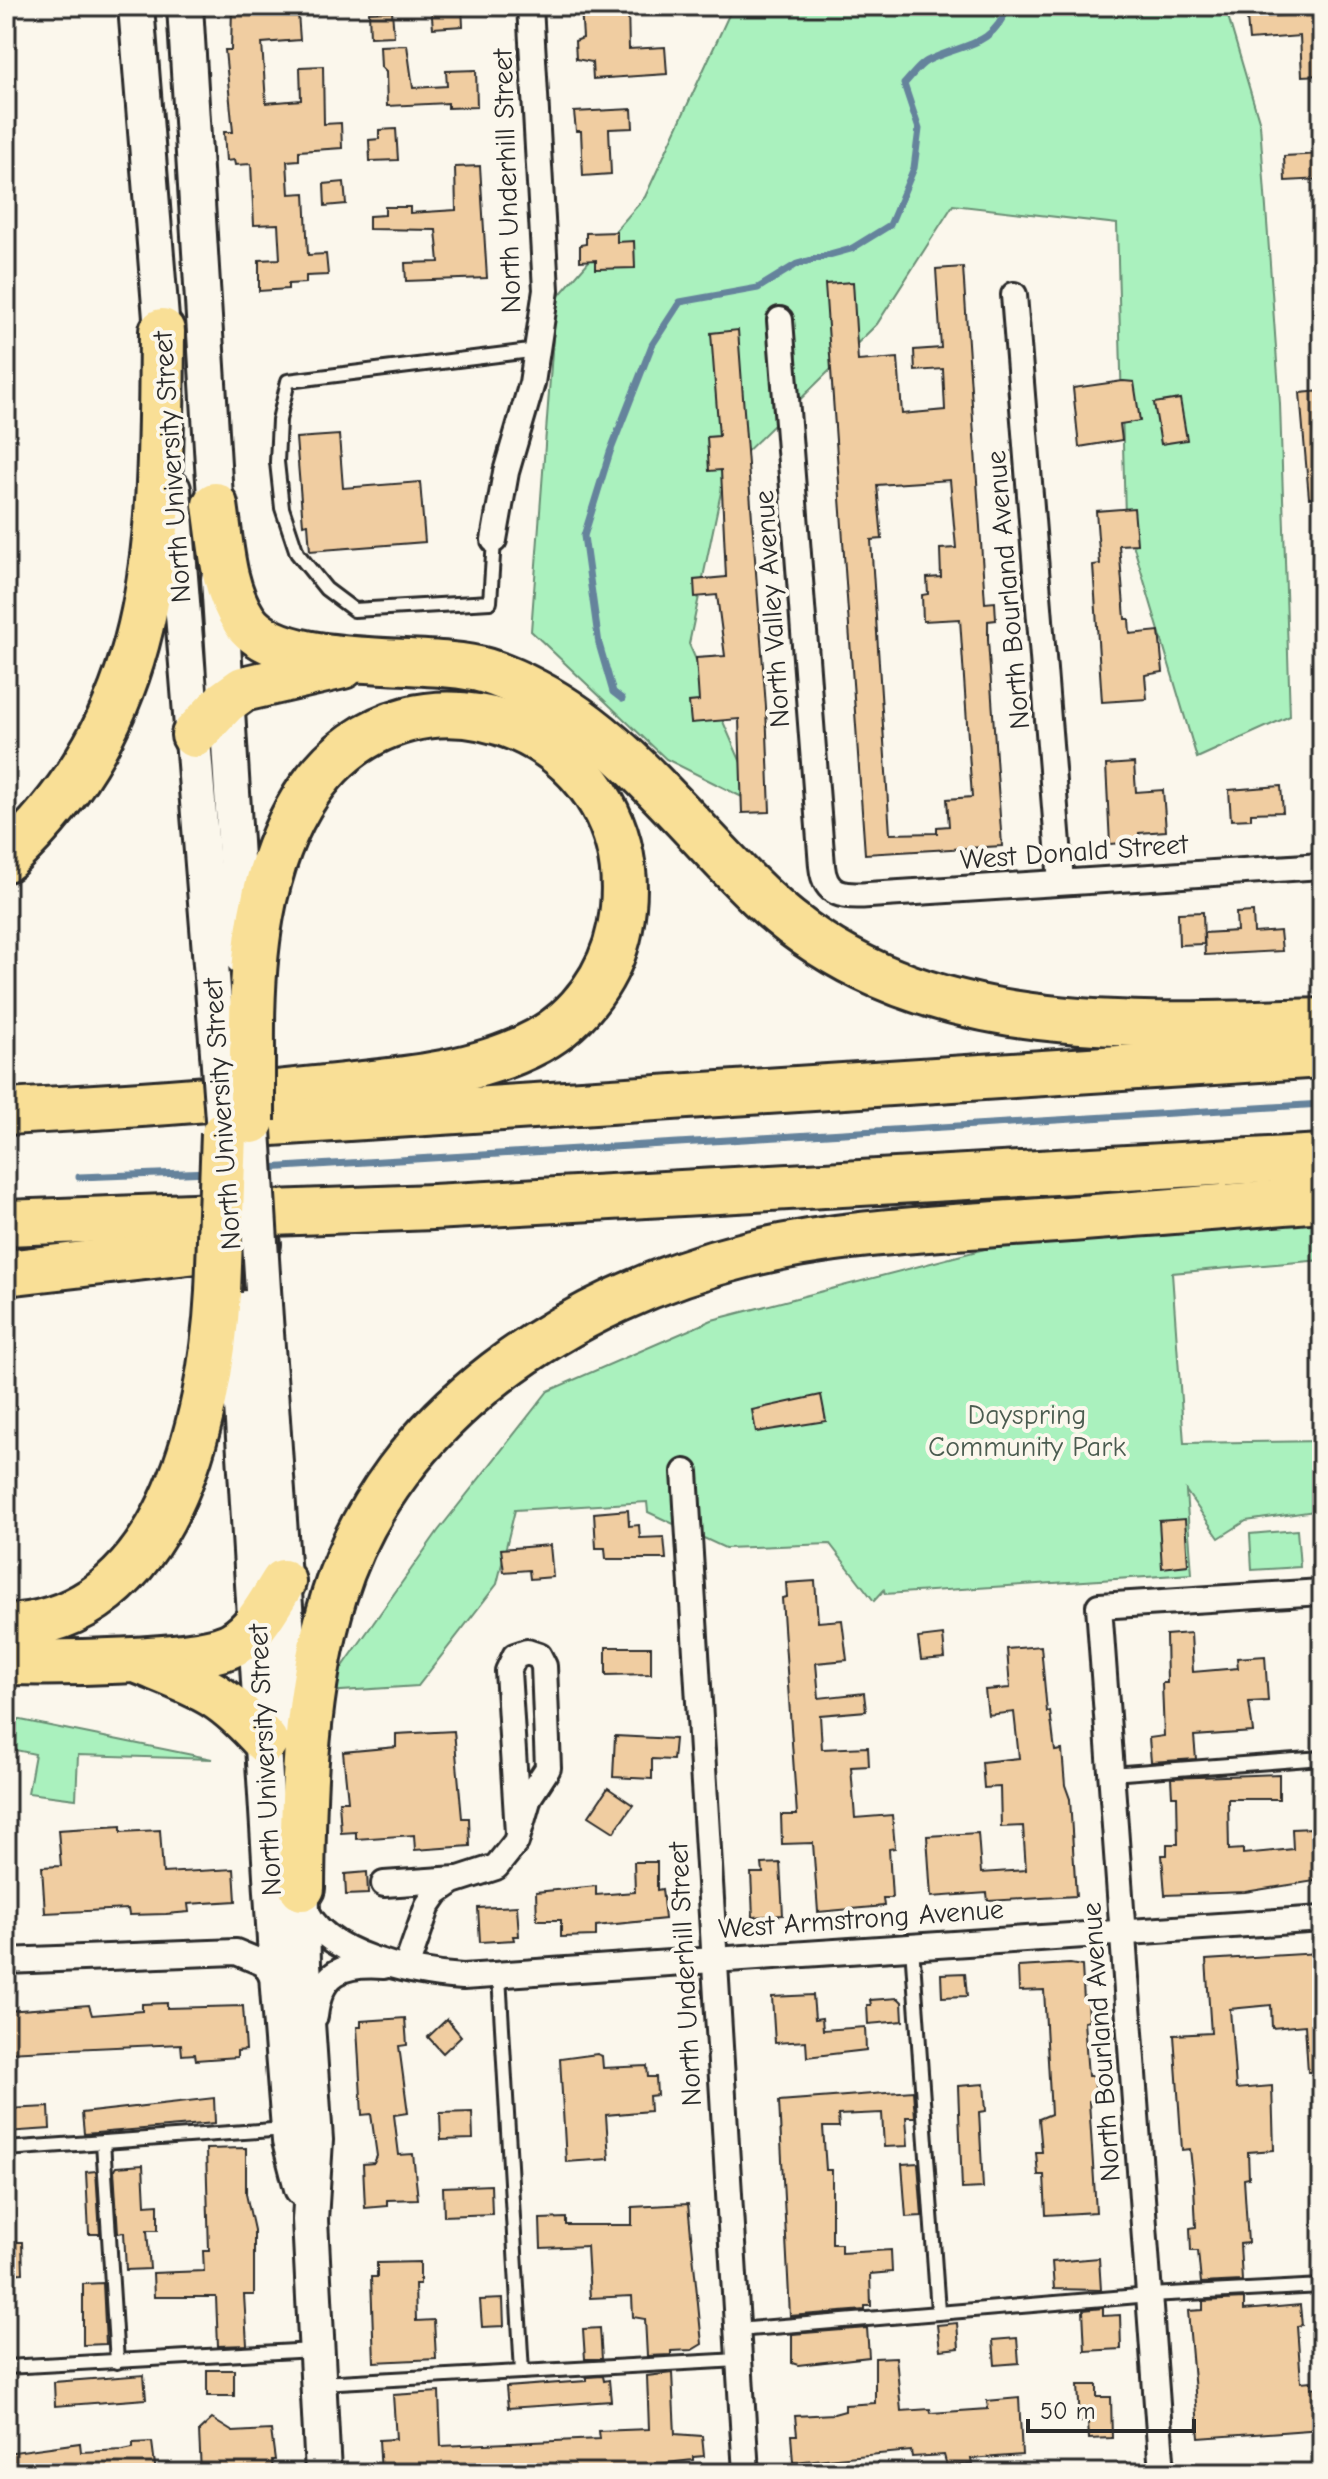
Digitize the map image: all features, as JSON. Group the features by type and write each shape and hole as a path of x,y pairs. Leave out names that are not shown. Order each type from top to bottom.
{"highway":[{"path":"6,859 52,812 85,767 112,718 128,678 142,620 159,500 162,331"},
{"path":"215,505 229,586 251,629 279,645 356,661 444,664 485,670 547,699 616,750 779,913 838,956 888,982 957,1003 1055,1020 1157,1025 1322,1021"},
{"path":"194,735 225,702 251,686 330,671 356,661"},
{"path":"6,1112 182,1102 376,1083 468,1066 541,1040 576,1011 599,982 616,944 623,910 624,873 610,816 586,778 539,739 488,719 460,715 419,719 381,730 353,746 310,789 280,846 260,924 253,987 239,1050 238,1128 239,1291 199,1429 176,1492 152,1536 117,1579 87,1602 43,1622 6,1627"},
{"path":"6,1133 161,1130 1322,1055"},
{"path":"6,1223 433,1207 1322,1157"},
{"path":"6,1273 187,1250 584,1217 1018,1173"},
{"path":"302,1893 304,1760 311,1699 321,1645 343,1573 376,1506 422,1441 468,1395 516,1357 643,1290 705,1266 790,1245 928,1229 1322,1199"},
{"path":"6,1662 191,1655 222,1648 246,1634 283,1582"},
{"path":"132,1658 214,1692 234,1706 265,1741"}],"main road":[{"name":"North University Street","path":"136,6 194,735 239,1050"},
{"name":"North University Street","path":"185,6 215,505 239,1050"},
{"name":"North University Street","path":"239,1291 283,1582 315,2140 310,2220 323,2473"},
{"name":"North University Street","path":"239,1291 278,1989 289,2129 310,2220"}],"street":[{"name":"North Underhill Street","path":"494,540 506,472 528,405 546,290 530,6"},
{"name":"North Bourland Avenue","path":"1014,295 1061,882"},
{"name":"North Valley Avenue","path":"780,320 822,866 825,882 832,891"},
{"name":"West Donald Street","path":"832,891 851,896 1322,866"},
{"name":"North Underhill Street","path":"685,1472 746,2473"},
{"name":"North Bourland Avenue","path":"1162,2473 1099,1606 1322,1592"},
{"path":"406,1968 428,1905 444,1885 496,1867 509,1855 518,1833 529,1797 547,1772 550,1754 544,1666 539,1656 527,1652 515,1656 508,1671 518,1833"},
{"path":"384,1884 458,1879"},
{"name":"West Armstrong Avenue","path":"302,1893 310,1921 330,1940 406,1968 446,1976 499,1976 1322,1919"},
{"path":"6,1961 226,1951 252,1956 268,1968 278,1989"},
{"name":"West Armstrong Avenue","path":"311,2071 317,2000 324,1983 347,1967 406,1968"}],"lane":[{"path":"494,540 490,602 354,610 326,589 297,553 282,508 277,462 280,413 288,381 538,350"},
{"path":"1111,1774 1322,1758"},
{"path":"912,1946 938,2311"},
{"path":"499,1976 522,2372"},
{"path":"6,2149 289,2129"},
{"path":"103,2142 117,2362"},
{"path":"737,2330 1150,2295 1322,2286"},
{"path":"6,2367 117,2362 522,2372 739,2360"}],"green space":[{"path":"733,6 1225,6 1260,124 1280,404 1290,716 1197,758 1125,517 1117,224 953,205 877,324 725,473 689,644 760,806 666,759 531,631 556,299 645,197"},
{"name":"Dayspring Community Park","path":"1322,1220 1322,1260 1172,1273 1184,1443 1322,1441 1322,1510 1246,1521 1219,1538 1186,1491 1192,1574 885,1594 884,1590 874,1601 830,1544 725,1548 648,1512 647,1502 515,1510 497,1584 418,1686 325,1692 438,1531 548,1391 712,1320 1031,1237"},
{"path":"1297,1530 1300,1567 1252,1570 1250,1534"},
{"path":"6,1717 212,1759 78,1755 76,1799 28,1793 35,1754 6,1748"}],"building":[{"path":"232,6 258,6 258,16 298,13 300,40 262,43 266,103 301,100 300,67 323,66 324,124 341,123 342,148 299,151 299,160 287,161 289,194 305,193 308,255 326,254 328,275 306,276 306,283 288,284 288,289 259,291 259,260 280,259 278,224 254,225 251,164 235,165 234,160 226,161 224,132 233,132 225,50 231,50"},
{"path":"431,6 462,6 463,26 433,28"},
{"path":"581,6 628,6 629,49 665,47 667,74 593,79 592,62 576,59 575,41 583,38"},
{"path":"392,11 394,36 370,37 369,12"},
{"path":"1322,12 1322,75 1302,76 1300,36 1249,40 1247,18"},
{"path":"407,45 413,88 447,86 446,71 476,70 477,107 448,108 448,103 387,106 386,72 381,67 380,46"},
{"path":"632,109 633,128 609,129 611,174 583,176 581,131 576,131 574,112"},
{"path":"396,129 398,160 370,161 369,140 379,139 379,130"},
{"path":"1322,154 1322,179 1285,181 1284,156"},
{"path":"480,166 487,278 406,281 405,263 439,262 436,230 369,229 369,216 385,215 385,207 410,207 410,213 456,210 455,167"},
{"path":"344,182 346,204 325,206 324,184"},
{"path":"617,232 617,242 634,241 635,268 596,269 596,260 580,261 580,245 586,244 586,233"},
{"path":"963,267 985,603 995,602 996,620 988,621 988,640 1002,846 865,854 825,284 853,282 858,361 898,358 902,414 945,410 943,369 915,371 914,350 941,348 936,269","holes":["950,480 956,548 940,549 941,577 927,578 928,594 922,595 923,621 960,619 972,797 947,799 949,826 937,827 937,833 890,834 871,540 882,539 877,485"]},
{"path":"738,330 766,707 770,812 742,813 739,719 691,723 689,702 699,701 696,658 725,656 717,595 695,597 694,580 726,577 721,470 709,471 707,437 719,436 711,333"},
{"path":"1134,382 1140,421 1120,424 1122,440 1079,447 1073,388"},
{"path":"1322,391 1322,497 1309,498 1300,393"},
{"path":"1180,399 1187,440 1161,444 1154,403"},
{"path":"339,435 343,488 420,482 425,542 310,551 308,524 303,525 296,438"},
{"path":"1134,508 1137,544 1119,545 1125,619 1129,619 1130,634 1159,631 1163,672 1145,675 1147,699 1102,702 1093,565 1100,564 1096,511"},
{"path":"1134,763 1136,792 1163,790 1166,831 1139,833 1140,842 1110,844 1106,765"},
{"path":"1281,786 1283,812 1251,813 1251,819 1231,820 1229,790"},
{"path":"1203,912 1204,944 1179,945 1178,913"},
{"path":"1253,912 1254,933 1280,931 1282,951 1205,955 1204,933 1237,931 1236,913"},
{"path":"821,1395 826,1421 756,1432 752,1410"},
{"path":"628,1510 629,1526 639,1525 640,1538 664,1537 666,1559 606,1559 605,1548 596,1548 594,1513"},
{"path":"1185,1519 1188,1565 1162,1568 1159,1521"},
{"path":"550,1545 553,1577 530,1579 529,1570 504,1572 501,1549"},
{"path":"815,1581 818,1622 842,1620 847,1660 816,1663 819,1698 864,1693 866,1711 820,1715 822,1749 868,1747 869,1766 851,1767 855,1818 892,1815 895,1848 889,1849 892,1898 883,1898 884,1906 818,1912 813,1843 782,1844 781,1815 797,1815 782,1598 787,1597 786,1583"},
{"path":"1191,1633 1193,1672 1238,1668 1237,1658 1265,1656 1268,1701 1249,1702 1253,1732 1194,1736 1196,1759 1151,1762 1149,1738 1164,1736 1162,1683 1167,1683 1166,1635"},
{"path":"943,1635 945,1658 921,1660 918,1638"},
{"path":"1041,1646 1047,1712 1050,1711 1055,1751 1062,1750 1065,1785 1070,1799 1076,1896 988,1901 987,1893 931,1897 927,1836 978,1833 981,1873 1026,1870 1023,1826 1001,1827 1000,1787 984,1788 982,1762 1019,1758 1014,1712 988,1715 985,1690 1010,1688 1007,1649"},
{"path":"606,1647 651,1647 651,1674 606,1675"},
{"path":"454,1731 462,1818 469,1818 470,1846 415,1850 414,1835 356,1839 356,1832 341,1833 339,1801 348,1801 343,1752 396,1747 396,1734"},
{"path":"615,1736 675,1739 673,1760 652,1759 652,1779 613,1777"},
{"path":"1279,1774 1279,1799 1228,1799 1229,1850 1243,1849 1243,1854 1293,1849 1292,1829 1312,1828 1315,1881 1245,1892 1165,1895 1162,1855 1167,1855 1167,1844 1178,1844 1177,1796 1172,1796 1171,1778"},
{"path":"608,1788 633,1805 614,1832 589,1816"},
{"path":"121,1826 121,1832 160,1830 163,1873 234,1869 236,1901 188,1904 189,1912 166,1914 129,1915 128,1909 45,1913 42,1867 61,1866 58,1830"},
{"path":"634,1862 657,1862 657,1890 662,1889 665,1919 596,1926 596,1936 561,1937 561,1920 537,1920 536,1892 596,1886 596,1895 635,1892"},
{"path":"780,1863 783,1915 753,1917 751,1873 763,1873 762,1864"},
{"path":"367,1872 368,1894 346,1895 345,1874"},
{"path":"517,1906 519,1936 513,1936 514,1940 480,1942 478,1908"},
{"path":"1319,1953 1322,2072 1308,2072 1305,2025 1272,2028 1271,2005 1230,2009 1236,2089 1272,2086 1274,2150 1248,2152 1249,2178 1244,2179 1248,2243 1240,2244 1242,2281 1201,2283 1198,2251 1191,2251 1190,2228 1196,2227 1194,2186 1190,2149 1182,2150 1174,2035 1211,2033 1206,1960"},
{"path":"1082,1966 1084,2001 1088,2000 1089,2020 1084,2021 1088,2076 1094,2076 1096,2100 1089,2101 1096,2212 1046,2215 1044,2175 1038,2175 1036,2152 1042,2152 1039,2119 1051,2114 1044,1990 1019,1991 1018,1967"},
{"path":"965,1973 967,1996 942,1997 941,1974"},
{"path":"813,1995 815,2019 822,2018 823,2030 865,2027 866,2050 807,2057 806,2041 775,2043 772,1997"},
{"path":"898,1998 902,2002 903,2021 868,2024 867,2005 871,2005 870,2000"},
{"path":"167,2003 167,2008 243,2006 246,2050 237,2051 237,2057 196,2060 195,2054 182,2055 181,2044 6,2052 6,2011 89,2005 92,2015 142,2011 142,2004"},
{"path":"405,2018 407,2045 399,2046 408,2113 394,2115 399,2155 413,2154 418,2199 387,2200 387,2206 365,2208 363,2164 374,2163 377,2156 371,2114 362,2115 357,2027 361,2027 361,2021"},
{"path":"447,2019 461,2036 443,2053 428,2037"},
{"path":"602,2056 603,2068 647,2066 648,2077 656,2077 657,2095 649,2096 650,2111 606,2115 609,2159 566,2162 560,2059"},
{"path":"984,2084 986,2111 979,2112 983,2188 962,2189 958,2086"},
{"path":"913,2091 915,2117 906,2117 908,2146 884,2147 882,2113 838,2115 839,2127 823,2127 826,2170 832,2170 832,2244 841,2244 841,2253 891,2250 892,2272 870,2274 871,2306 865,2306 865,2310 790,2316 779,2101"},
{"path":"214,2098 215,2123 84,2134 82,2113"},
{"path":"49,2107 50,2129 6,2132 6,2109"},
{"path":"472,2112 473,2139 441,2140 440,2113"},
{"path":"246,2148 246,2194 254,2230 254,2295 244,2295 247,2345 218,2346 216,2297 154,2297 153,2273 204,2271 203,2251 209,2251 206,2149"},
{"path":"918,2163 922,2216 906,2217 902,2164"},
{"path":"143,2165 145,2205 158,2204 158,2230 147,2230 150,2269 126,2270 124,2232 118,2233 114,2170 116,2167"},
{"path":"96,2171 100,2234 89,2234 86,2172"},
{"path":"491,2185 492,2214 444,2216 443,2187"},
{"path":"688,2204 702,2344 692,2350 671,2351 671,2355 647,2356 645,2319 633,2317 632,2296 590,2298 587,2246 541,2248 540,2219 566,2218 566,2225 632,2225 632,2207"},
{"path":"6,2242 22,2242 23,2273 6,2274"},
{"path":"1099,2258 1101,2290 1054,2289 1052,2262"},
{"path":"420,2262 420,2284 415,2284 416,2321 434,2320 436,2359 374,2362 371,2277 377,2277 377,2263"},
{"path":"103,2283 106,2344 83,2345 83,2284"},
{"path":"503,2299 504,2326 482,2327 480,2300"},
{"path":"1244,2299 1244,2310 1300,2305 1302,2325 1297,2326 1301,2382 1311,2381 1311,2388 1322,2387 1322,2429 1199,2438 1188,2311 1203,2310 1203,2301"},
{"path":"1103,2308 1103,2316 1120,2315 1121,2349 1085,2351 1083,2310"},
{"path":"957,2323 959,2348 940,2350 937,2325"},
{"path":"600,2328 602,2359 585,2359 583,2329"},
{"path":"867,2328 869,2357 798,2365 792,2363 792,2334"},
{"path":"1017,2338 1019,2363 995,2365 993,2340"},
{"path":"896,2357 901,2411 930,2409 931,2413 988,2409 987,2401 1019,2398 1022,2455 971,2459 972,2464 947,2466 944,2455 912,2457 911,2451 793,2462 791,2435 797,2435 795,2416 834,2414 845,2411 845,2405 875,2403 875,2358"},
{"path":"207,2370 234,2370 234,2396 207,2396"},
{"path":"672,2373 675,2434 702,2436 704,2456 693,2457 693,2460 649,2465 649,2469 630,2470 631,2473 381,2473 379,2440 396,2439 393,2395 439,2392 441,2446 599,2439 598,2431 649,2429 647,2376"},
{"path":"144,2375 146,2399 55,2406 54,2382"},
{"path":"603,2376 604,2381 609,2380 611,2401 508,2408 506,2387 586,2381 586,2377"},
{"path":"1078,2385 1097,2385 1097,2397 1111,2397 1112,2438 1089,2439 1088,2422 1080,2422"},
{"path":"212,2419 233,2432 271,2430 275,2460 272,2460 273,2473 201,2473 199,2431"},
{"path":"152,2442 156,2473 6,2473 6,2453 80,2443 81,2452 123,2450 133,2448 133,2443"}],"waterway":[{"path":"622,699 613,692 599,644 584,536 610,452 652,345 680,302 758,288 797,264 851,249 890,225 914,168 919,129 904,84 927,61 985,38 994,30 1008,6"},
{"path":"266,1168 1322,1104"},
{"path":"79,1177 210,1172"}]}
